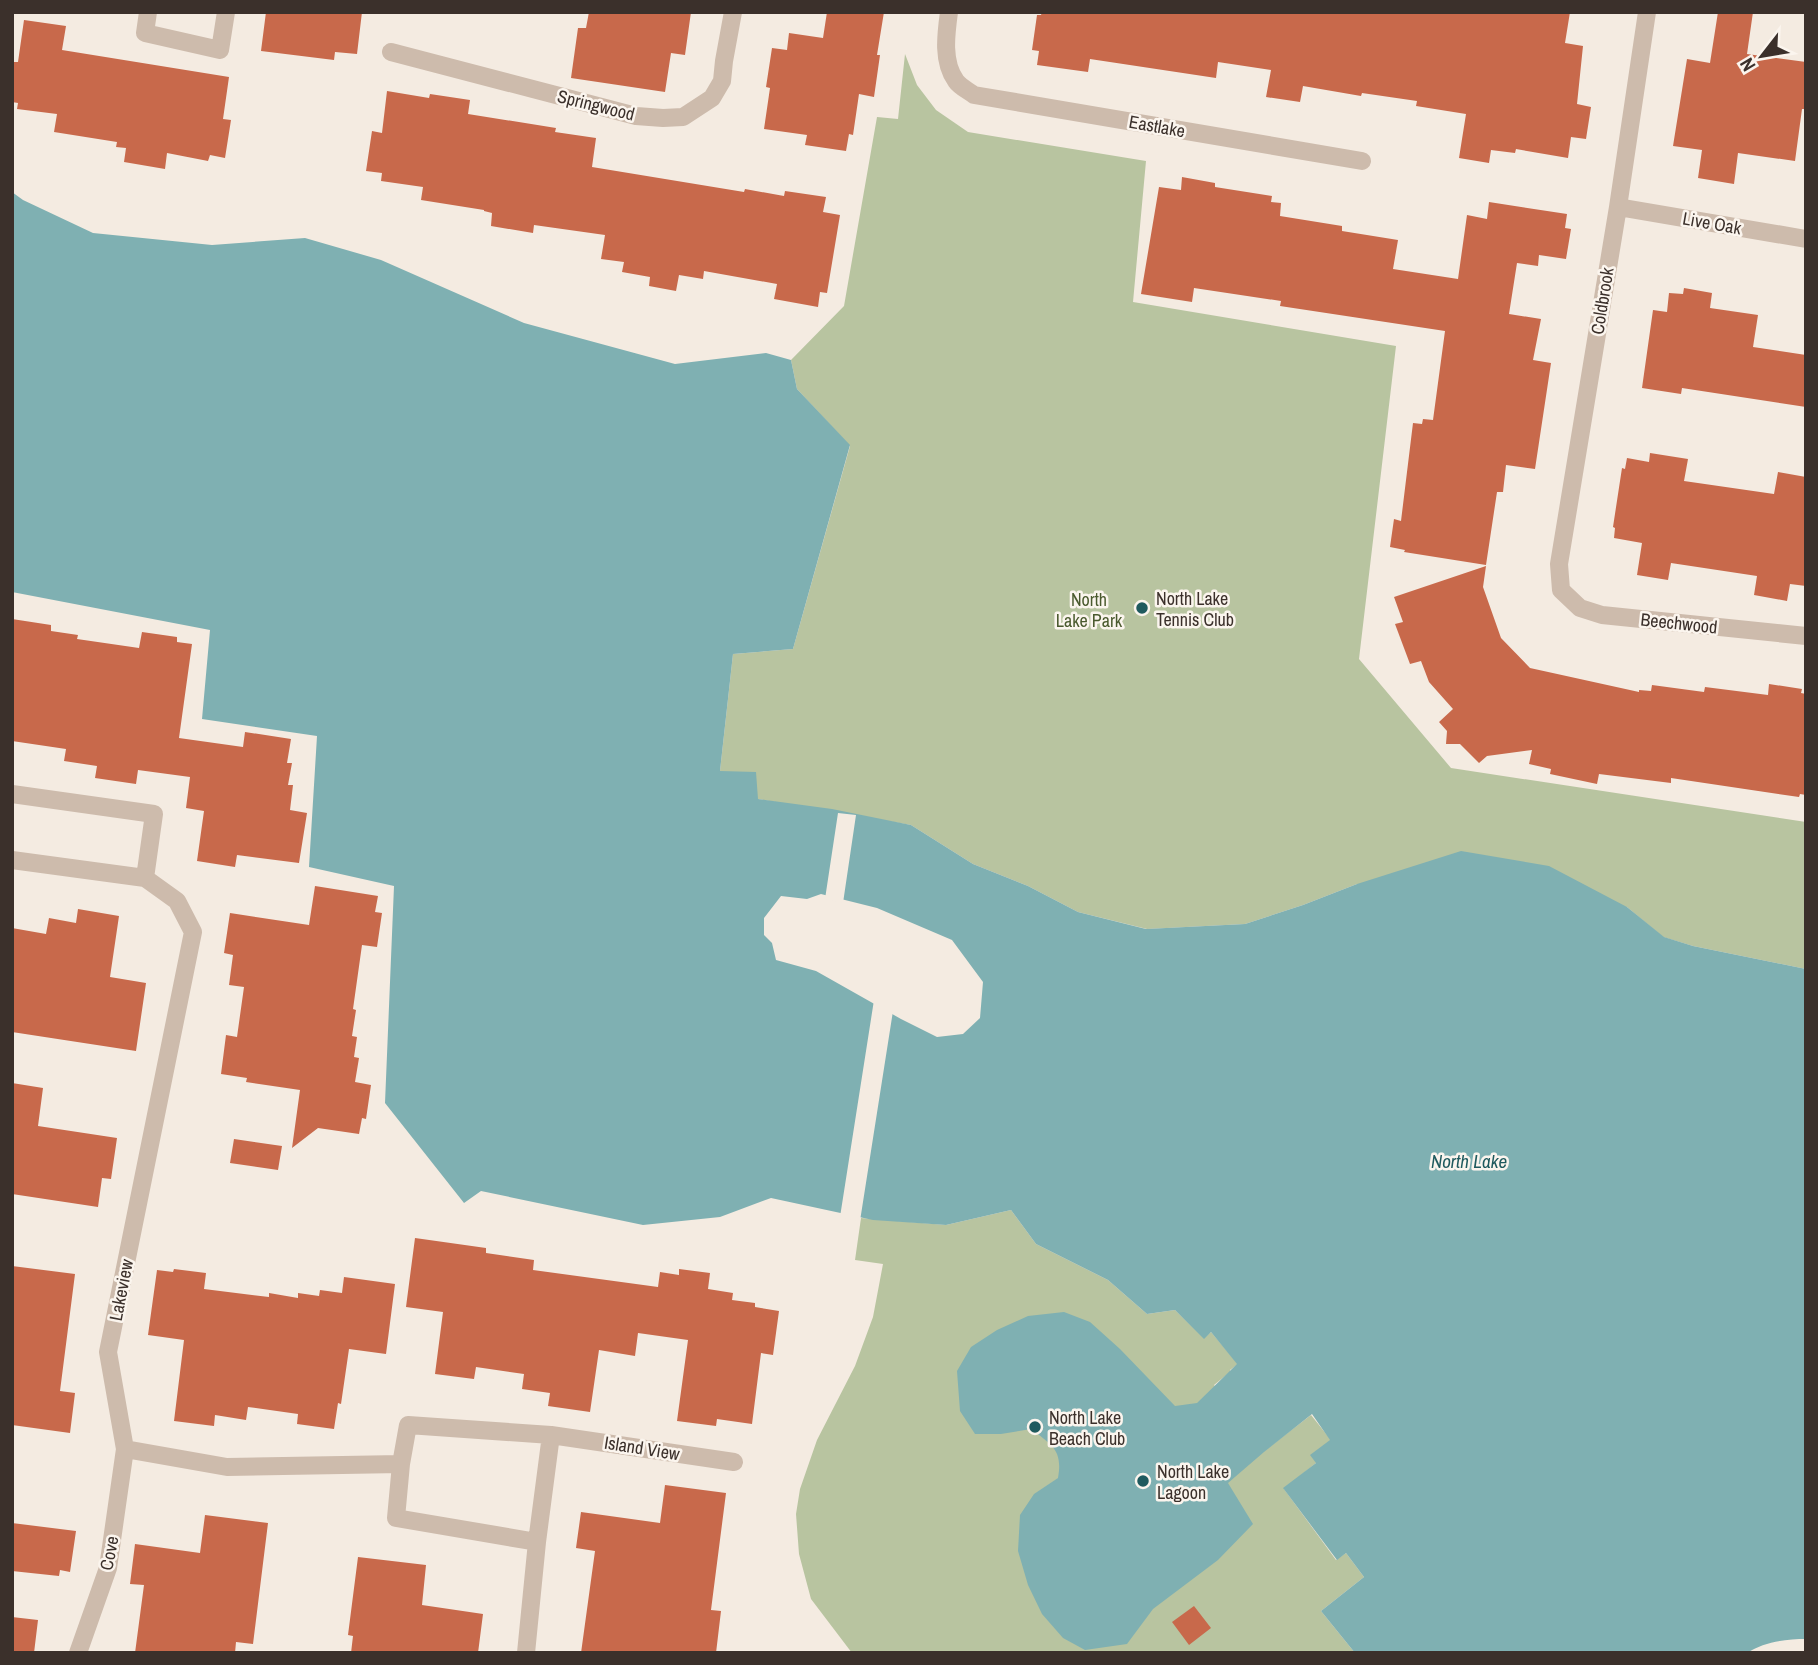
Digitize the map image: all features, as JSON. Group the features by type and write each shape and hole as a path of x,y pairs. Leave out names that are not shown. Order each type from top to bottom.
{"street":[{"path":"148,12 145,33 220,50 226,12"},
{"name":"Springwood","path":"391,52 636,116 683,117 712,98 722,81 733,12"},
{"name":"Eastlake","path":"949,12 946,32 947,58 956,82 974,95 1362,161"},
{"name":"Coldbrook","path":"1561,590 1559,564 1647,12"},
{"name":"Live Oak","path":"1618,207 1806,239"},
{"name":"Beechwood","path":"1561,590 1580,608 1602,615 1806,636"},
{"path":"12,794 154,814 145,878"},
{"name":"Lakeview","path":"12,860 145,878 177,901 193,932 108,1352 125,1449"},
{"path":"526,1653 551,1435 408,1425 396,1518 537,1542"},
{"name":"Island View","path":"551,1435 734,1462"},
{"path":"125,1449 228,1467 401,1464"},
{"name":"Cove","path":"78,1653 108,1568 125,1449"}],"green space":[{"name":"North Lake Park","path":"905,54 917,85 936,110 968,132 1146,161 1133,302 1396,346 1359,659 1451,768 1806,822 1806,969 1693,946 1663,937 1627,907 1357,884 1245,924 1147,929 1078,912 1028,886 973,864 911,825 758,799 720,771 733,654 793,649 850,446 797,389 791,360 844,306 877,117 898,119"},
{"name":"North Lake Beach Club","path":"1011,1210 1036,1244 1108,1280 1147,1314 1175,1310 1204,1338 1211,1332 1238,1364 1214,1385 1263,1452 1311,1415 1331,1440 1316,1463 1284,1489 1336,1560 1346,1553 1364,1577 1321,1611 1355,1653 852,1653 811,1599 799,1554 796,1514 800,1489 817,1440 855,1366 873,1317 883,1264 855,1260 861,1218 946,1225"}],"water":[{"name":"North Lake","path":"12,192 23,200 93,233 212,245 305,238 381,260 524,323 675,364 766,353 791,360 797,389 850,445 793,649 733,654 720,771 756,772 758,799 832,809 911,825 973,864 1028,886 1078,912 1146,929 1245,924 1461,851 1549,866 1627,907 1664,937 1693,946 1806,969 1806,1639 1775,1642 1747,1653 1355,1653 1321,1611 1364,1577 1346,1553 1337,1560 1283,1488 1316,1463 1310,1455 1330,1440 1312,1414 1228,1483 1253,1524 1218,1560 1153,1609 1127,1644 1085,1650 1063,1638 1042,1614 1028,1585 1018,1551 1020,1515 1034,1494 1058,1478 1057,1454 1050,1444 1031,1429 1001,1434 975,1434 960,1411 957,1371 971,1347 997,1330 1028,1316 1064,1312 1090,1322 1175,1406 1197,1403 1237,1364 1211,1332 1204,1339 1175,1310 1147,1314 1108,1280 1036,1244 1011,1210 946,1225 873,1220 771,1198 720,1217 643,1225 481,1191 464,1203 385,1103 394,886 309,867 317,736 202,719 210,630 12,592","holes":["821,894 877,908 952,940 983,982 980,1018 963,1034 937,1037 816,971 776,960 772,943 764,935 764,918 781,896 807,899"]}],"pier":[{"path":"838,813 856,815 843,903 825,899"},
{"path":"874,1000 893,1011 860,1221 840,1217"}],"building":[{"path":"266,12 362,12 357,54 335,52 334,60 261,51"},
{"path":"589,12 691,12 685,55 671,53 665,92 571,78 578,28 586,28"},
{"path":"827,12 884,12 874,97 859,94 853,135 849,134 846,151 805,145 807,135 764,129 770,88 766,87 772,48 787,50 789,33 823,38"},
{"path":"1042,12 1570,12 1565,43 1583,46 1577,104 1591,107 1586,139 1571,137 1568,158 1516,149 1515,153 1491,150 1489,163 1459,158 1466,114 1416,106 1417,101 1362,93 1361,96 1303,86 1300,102 1266,97 1271,70 1218,62 1216,78 1090,59 1088,72 1037,65 1039,51 1032,50 1037,15"},
{"path":"1718,12 1753,12 1747,54 1806,62 1806,109 1802,109 1795,161 1738,153 1734,184 1698,178 1702,150 1673,146 1687,59 1710,63"},
{"path":"24,20 66,26 62,50 229,77 223,119 231,120 225,158 210,155 208,161 167,153 165,169 124,162 126,148 116,147 117,142 54,132 57,114 17,109 18,103 12,102 12,62 18,62"},
{"path":"387,91 429,98 430,94 470,100 468,114 556,128 555,132 596,138 592,167 744,192 745,189 784,196 785,191 826,197 823,212 840,215 827,293 820,292 818,307 774,299 777,284 704,271 703,279 679,275 676,291 649,286 650,277 622,272 624,262 601,259 605,235 534,225 533,233 491,226 492,213 484,210 421,200 423,187 381,181 382,173 366,171 372,131 382,133"},
{"path":"1182,177 1215,183 1215,187 1272,196 1271,202 1281,203 1280,216 1342,226 1342,231 1398,240 1393,269 1458,279 1467,215 1487,219 1489,202 1567,214 1565,228 1571,229 1566,259 1539,255 1538,266 1517,263 1509,314 1541,319 1533,360 1551,363 1535,469 1506,465 1503,492 1497,492 1486,565 1404,552 1405,550 1390,547 1394,519 1401,521 1413,423 1422,424 1423,419 1433,420 1445,331 1280,306 1281,301 1194,288 1192,302 1141,294 1159,187 1181,190"},
{"path":"1684,288 1712,293 1710,308 1758,315 1753,347 1806,355 1806,407 1682,388 1681,394 1642,388 1653,310 1667,312 1669,293 1683,294"},
{"path":"1650,453 1688,459 1684,481 1774,494 1778,472 1806,477 1806,586 1790,584 1787,601 1754,595 1757,576 1671,563 1668,580 1637,575 1642,543 1614,538 1613,527 1622,468 1625,469 1627,458 1649,462"},
{"path":"1486,566 1483,587 1501,638 1530,668 1639,692 1651,691 1652,685 1704,692 1705,687 1768,695 1769,684 1802,689 1801,693 1806,694 1806,795 1800,794 1799,797 1671,778 1671,783 1599,774 1597,784 1550,774 1551,769 1529,764 1532,750 1487,756 1479,763 1460,744 1446,744 1447,731 1439,722 1453,709 1429,682 1421,661 1410,664 1395,624 1403,622 1394,597"},
{"path":"12,619 51,625 51,631 78,635 77,639 139,648 142,632 177,637 177,642 192,644 179,738 243,747 245,732 291,739 287,763 292,763 288,785 293,785 290,810 307,813 299,863 237,855 235,867 197,861 204,811 186,808 190,777 138,770 136,784 95,778 97,766 64,761 66,749 12,741"},
{"path":"315,886 378,896 375,912 382,913 377,947 362,945 352,1036 357,1037 354,1057 359,1058 355,1082 371,1085 366,1119 362,1118 359,1134 318,1128 292,1148 300,1090 246,1082 247,1078 221,1074 226,1035 237,1037 244,987 229,985 233,955 224,953 230,913 309,925"},
{"path":"78,909 119,916 110,977 146,983 136,1051 12,1032 12,928 46,934 49,918 76,923"},
{"path":"12,1083 43,1088 38,1126 117,1138 111,1179 102,1178 98,1207 12,1194"},
{"path":"234,1139 282,1146 278,1170 230,1163"},
{"path":"415,1238 486,1248 486,1253 534,1260 533,1270 658,1287 660,1272 679,1275 679,1269 710,1273 708,1289 733,1293 732,1300 755,1303 755,1307 779,1311 773,1355 761,1353 752,1424 717,1419 716,1426 677,1421 688,1340 638,1333 635,1356 599,1350 590,1412 548,1406 550,1393 522,1389 524,1374 476,1367 474,1379 435,1374 443,1312 406,1307"},
{"path":"12,1266 75,1274 60,1391 75,1393 70,1433 12,1425"},
{"path":"174,1269 206,1273 204,1289 269,1297 269,1293 298,1298 298,1293 319,1296 320,1290 342,1293 344,1277 395,1284 386,1354 349,1349 341,1404 338,1403 334,1429 297,1424 298,1414 248,1407 246,1420 215,1415 214,1426 174,1421 184,1340 148,1335 157,1270 173,1272"},
{"path":"665,1485 726,1493 711,1610 721,1611 716,1653 581,1653 595,1551 576,1548 581,1512 660,1523"},
{"path":"205,1515 268,1523 253,1644 236,1642 235,1653 135,1653 144,1585 130,1584 135,1544 200,1553"},
{"path":"12,1523 76,1531 70,1572 60,1570 59,1576 12,1571"},
{"path":"358,1557 426,1565 422,1605 483,1614 478,1653 351,1653 353,1636 348,1635"},
{"path":"1194,1606 1211,1628 1189,1645 1172,1622"},
{"path":"12,1617 38,1620 34,1653 12,1653"}],"place":[{"name":"North Lake Tennis Club","path":"1142,608"},
{"name":"North Lake Beach Club","path":"1035,1427"},
{"name":"North Lake Lagoon","path":"1143,1481"}]}
